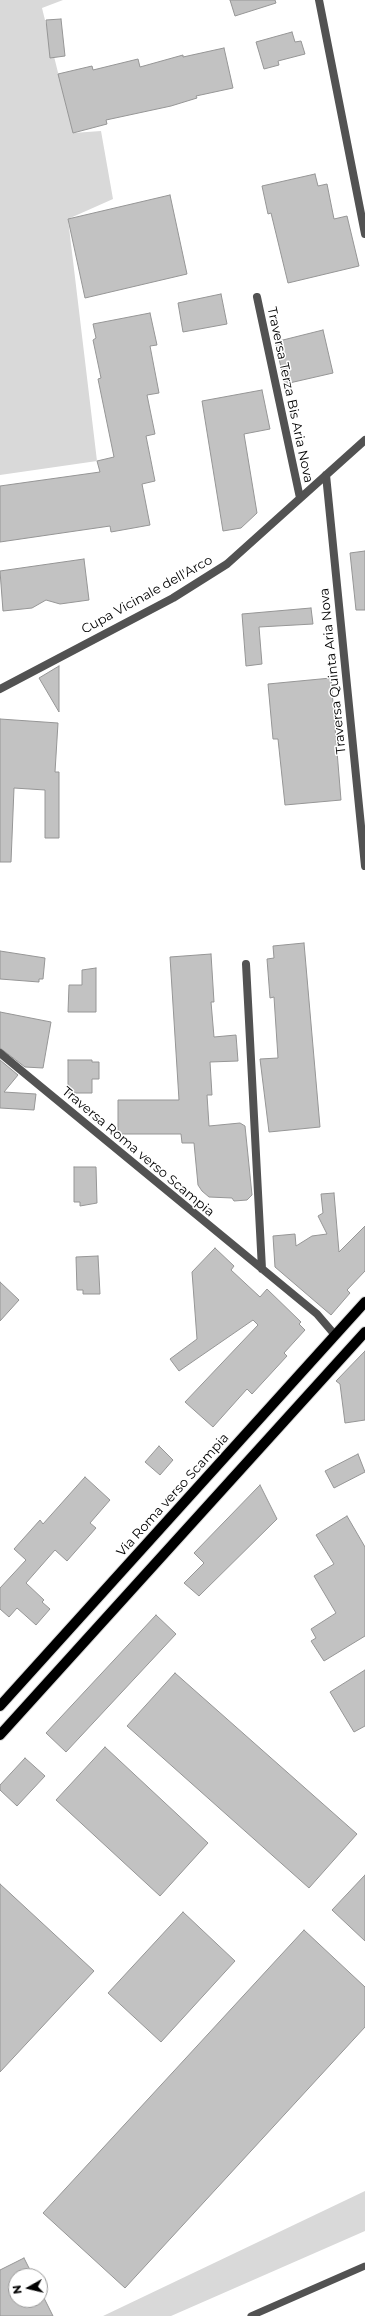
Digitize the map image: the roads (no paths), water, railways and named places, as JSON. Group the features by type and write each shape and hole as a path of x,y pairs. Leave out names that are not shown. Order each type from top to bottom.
{"main road":[{"name":"Via Roma verso Scampia","path":"0,1706 365,1302"},
{"path":"0,1734 365,1332"}],"street":[{"path":"320,0 365,234"},
{"name":"Traversa Terza Bis Aria Nova","path":"257,297 300,498"},
{"name":"Cupa Vicinale dell'Arco","path":"0,690 173,598 227,564 365,440"},
{"name":"Traversa Quinta Aria Nova","path":"326,475 365,866"},
{"path":"246,964 262,1270"},
{"name":"Traversa Roma verso Scampia","path":"0,1053 317,1314 335,1335"}],"lane":[{"path":"251,2316 365,2266"}]}
